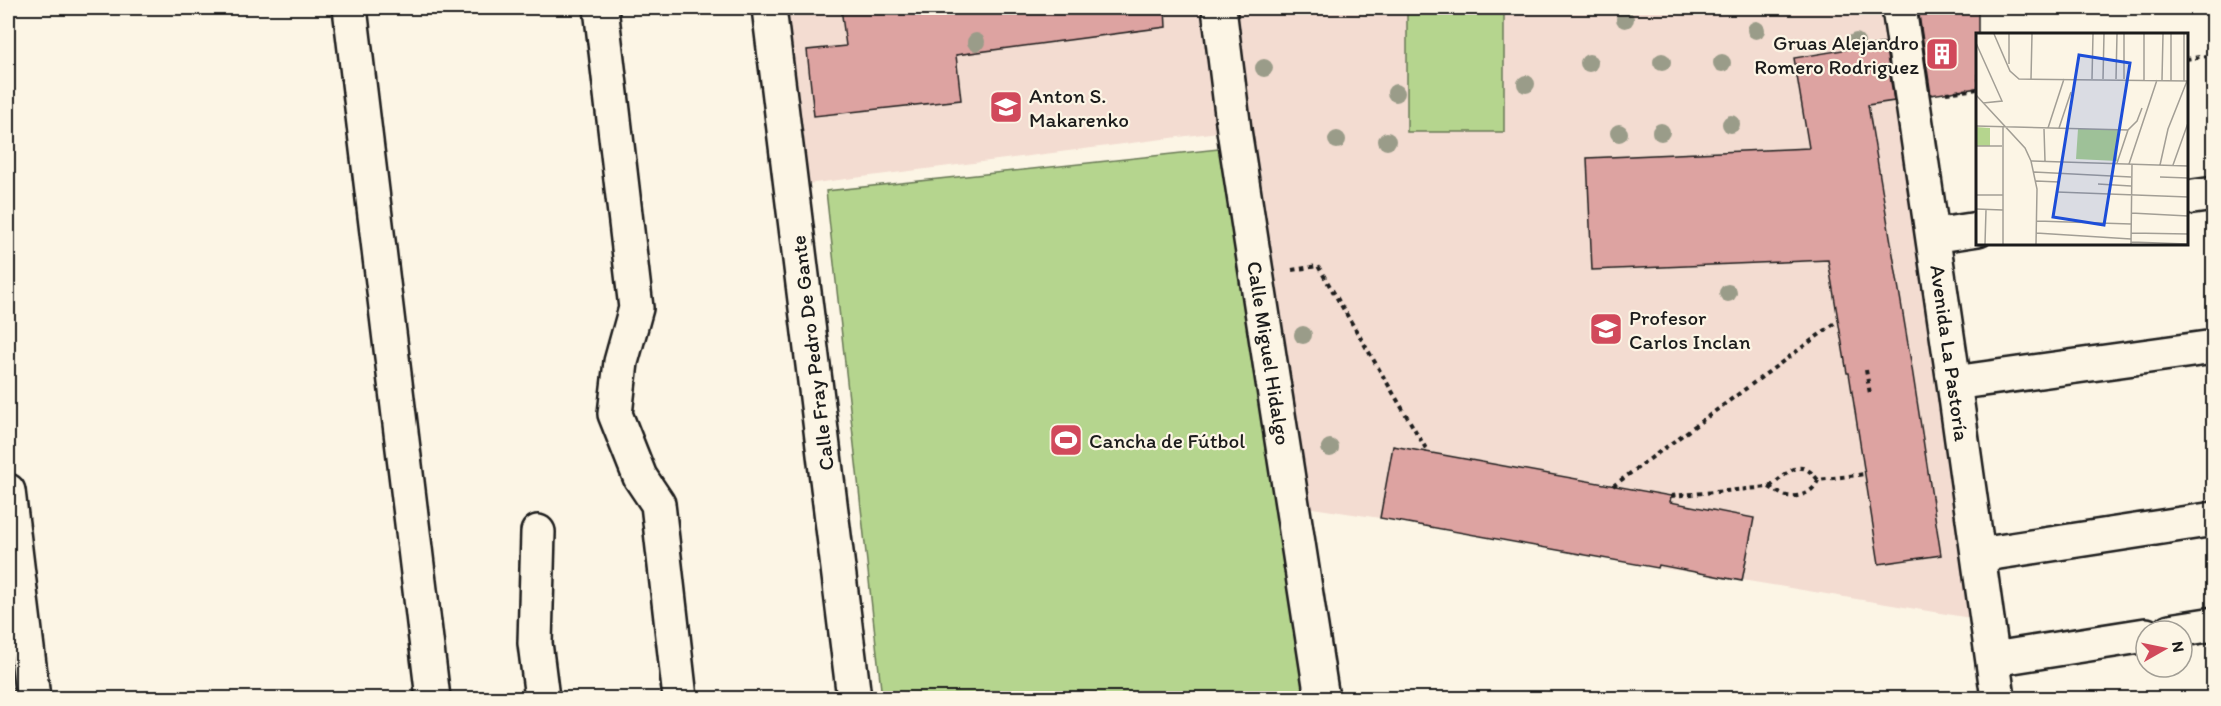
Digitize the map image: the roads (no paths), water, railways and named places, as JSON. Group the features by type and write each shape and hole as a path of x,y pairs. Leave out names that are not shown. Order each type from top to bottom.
{"street":[{"path":"350,8 433,699"},
{"path":"601,8 636,308 621,362 615,414 640,477 658,504 680,699"},
{"name":"Calle Fray Pedro De Gante","path":"769,8 854,699"},
{"name":"Calle Miguel Hidalgo","path":"1219,8 1240,82 1322,699"},
{"name":"Avenida La Pastoría","path":"1899,8 1998,699"},
{"path":"2188,198 2214,194"},
{"path":"1933,236 1976,229"},
{"path":"1954,383 2214,347"},
{"path":"8,491 33,699"},
{"path":"1979,555 2214,519"},
{"path":"538,532 535,643 542,699"},
{"path":"2194,627 2214,624"},
{"path":"1994,659 2134,637"}],"place":[{"name":"Gruas Alejandro Romero Rodriguez","path":"1942,54"},
{"name":"Anton S. Makarenko","path":"1006,107"},
{"name":"Profesor Carlos Inclan","path":"1606,329"},
{"name":"Cancha de Fútbol","path":"1066,440"}]}
